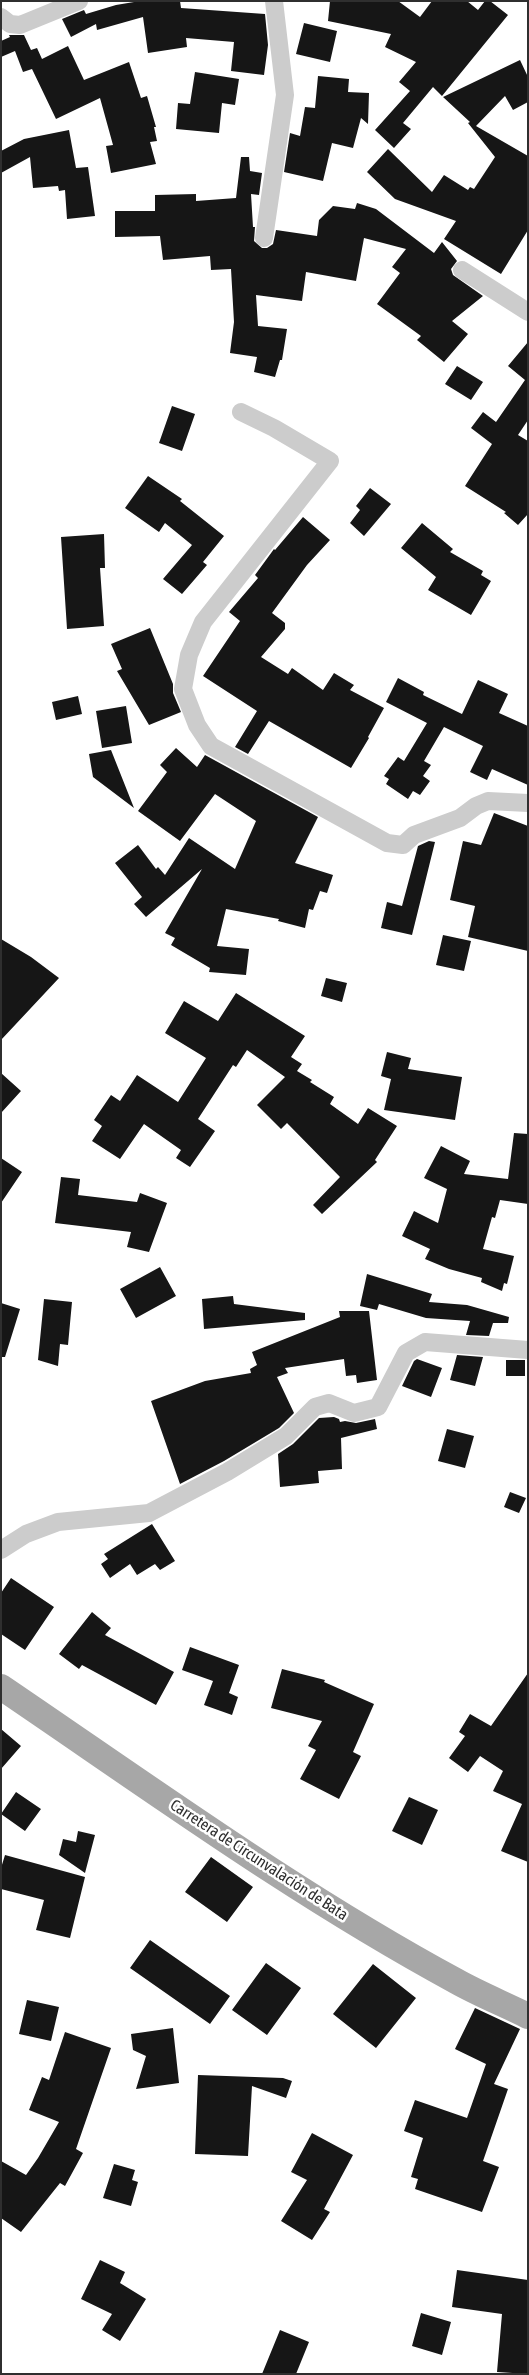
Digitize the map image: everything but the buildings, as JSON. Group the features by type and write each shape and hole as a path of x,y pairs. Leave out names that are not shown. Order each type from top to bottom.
{"main road":[{"name":"Carretera de Circunvalación de Bata","path":"1,1687 249,1855 349,1920 457,1982 528,2016"}],"street":[{"path":"1,17 10,24 20,25 78,1"},
{"path":"264,238 285,95 274,1"},
{"path":"462,270 528,312"},
{"path":"241,412 274,428 330,461 203,622 189,655 183,689 197,725 211,746 386,843 403,845 414,836 460,818 476,806 488,801 528,802"},
{"path":"1,1550 26,1534 58,1522 149,1513 227,1472 286,1436 315,1407 329,1403 354,1413 378,1407 406,1353 425,1342 528,1350"}]}
